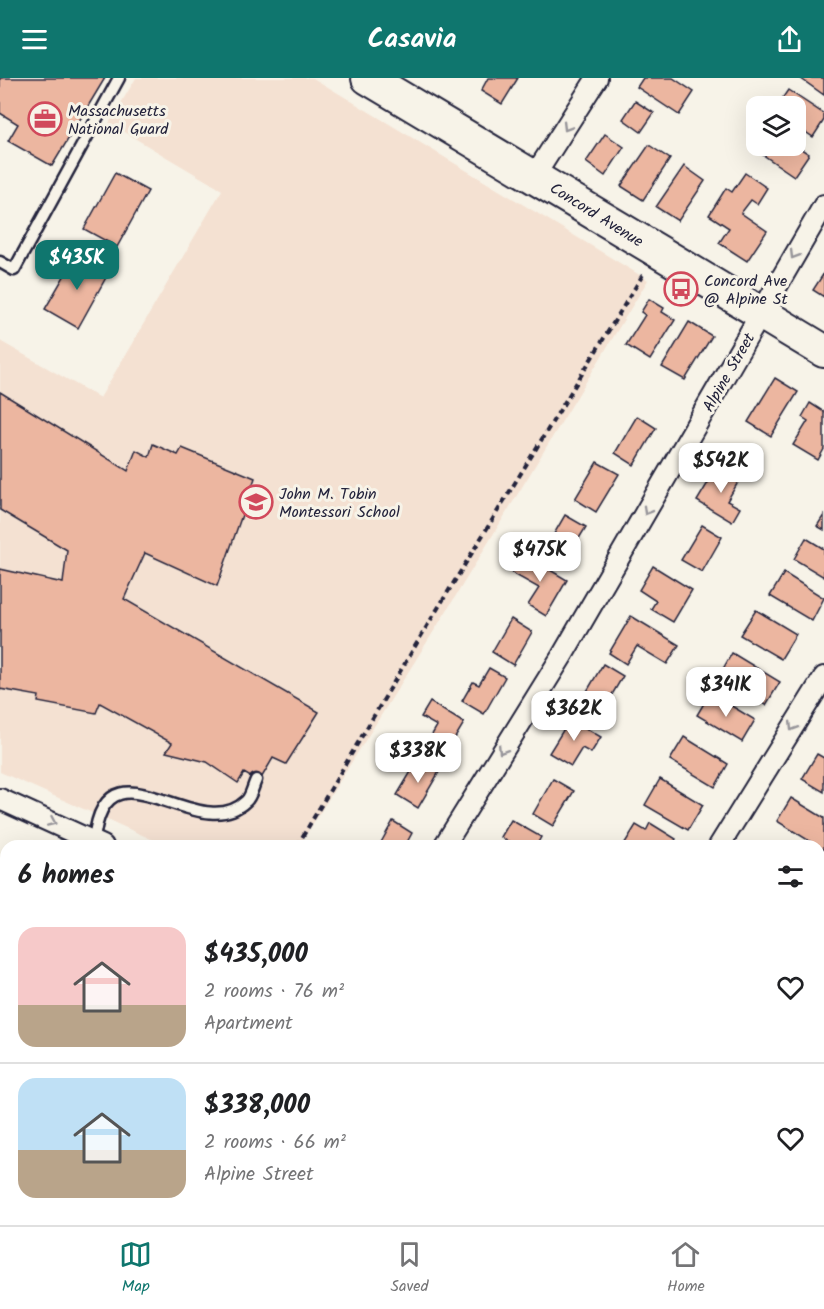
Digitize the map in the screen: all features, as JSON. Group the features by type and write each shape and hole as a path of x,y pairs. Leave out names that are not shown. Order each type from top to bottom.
{"main road":[{"name":"Concord Avenue","path":"368,78 535,176 760,315 824,351"}],"street":[{"path":"535,176 597,78"},
{"name":"Alpine Street","path":"448,840 568,646 824,205"},
{"path":"723,840 824,677"},
{"path":"0,799 88,840"}],"lane":[{"path":"0,262 14,270 119,78"},
{"path":"97,840 96,818 107,801 121,792 140,792 201,812 217,812 234,808 247,800 256,780"}],"path":[{"path":"301,840 421,636 646,269"}],"shaded area":[{"name":"John M. Tobin Montessori School","path":"136,78 313,78 648,280 449,607 303,840 153,840 0,772 0,341 100,398 222,190 109,123"}],"building":[{"name":"Massachusetts National Guard","path":"0,78 105,78 52,166 8,141 18,124 0,113"},
{"path":"488,78 518,78 502,104 481,91"},
{"path":"643,78 673,78 694,92 679,115 637,87"},
{"path":"800,78 824,78 824,95"},
{"path":"788,90 797,96 784,96"},
{"path":"635,101 654,113 641,132 623,119"},
{"path":"806,102 824,114 824,120 813,137 806,132"},
{"path":"605,134 624,147 605,176 586,162"},
{"path":"649,145 670,159 643,200 621,186"},
{"path":"806,152 809,154 794,176 765,156 806,156"},
{"path":"684,166 705,181 678,221 656,207"},
{"path":"115,173 148,191 117,247 84,229"},
{"path":"745,173 767,188 757,204 751,200 741,213 767,231 747,261 719,243 729,228 709,215 726,188 732,192"},
{"path":"77,254 109,272 78,328 45,309"},
{"path":"824,273 824,297 813,290"},
{"path":"649,299 664,308 662,312 675,320 650,360 626,345 645,315 641,312"},
{"path":"689,322 712,336 685,380 662,367"},
{"path":"775,378 798,392 771,436 748,422"},
{"path":"0,392 128,471 136,450 149,457 153,444 178,455 182,448 255,478 217,586 145,553 124,599 319,712 286,764 273,758 259,782 244,773 238,783 207,762 166,752 172,743 100,703 96,713 38,702 39,696 0,689 0,569 63,583 67,550 0,510"},
{"path":"810,403 824,412 824,449 818,460 793,445 808,421 802,417"},
{"path":"637,416 656,428 634,465 615,453"},
{"path":"597,462 619,474 596,512 575,499"},
{"path":"718,466 740,479 727,501 740,508 732,522 697,501"},
{"path":"565,515 586,527 567,558 547,546"},
{"path":"824,515 824,530 817,526"},
{"path":"702,525 722,537 702,572 681,560"},
{"path":"806,538 824,549 824,577 794,559"},
{"path":"523,554 567,580 546,616 528,605 539,588 512,573"},
{"path":"653,566 692,590 673,622 651,609 656,601 639,590"},
{"path":"784,573 824,598 812,621 770,596"},
{"path":"756,610 796,634 781,659 740,635"},
{"path":"631,616 679,645 667,664 637,646 626,664 609,653"},
{"path":"511,619 532,632 513,665 492,652"},
{"path":"732,653 780,682 766,705 719,676"},
{"path":"603,664 623,676 603,710 583,698"},
{"path":"489,668 505,677 484,714 462,701 473,682 479,685"},
{"path":"710,693 755,720 742,742 697,715"},
{"path":"430,702 464,723 444,756 426,745 437,726 421,717"},
{"path":"570,719 601,737 591,753 582,748 571,766 549,753"},
{"path":"684,737 728,764 715,787 670,760"},
{"path":"817,754 824,758 824,792 802,779"},
{"path":"418,760 439,772 418,808 397,795"},
{"path":"553,779 574,791 553,826 533,814"},
{"path":"660,779 703,805 688,830 645,805"},
{"path":"791,798 824,818 824,840 808,840 777,821"},
{"path":"511,820 541,837 539,840 505,840 501,837"},
{"path":"393,821 412,833 408,840 382,840"},
{"path":"650,823 676,839 627,840 636,825 646,831"}],"place":[{"name":"Massachusetts National Guard","path":"45,119"},
{"name":"Concord Ave @ Alpine St","path":"681,289"},
{"name":"John M. Tobin Montessori School","path":"256,502"}]}
